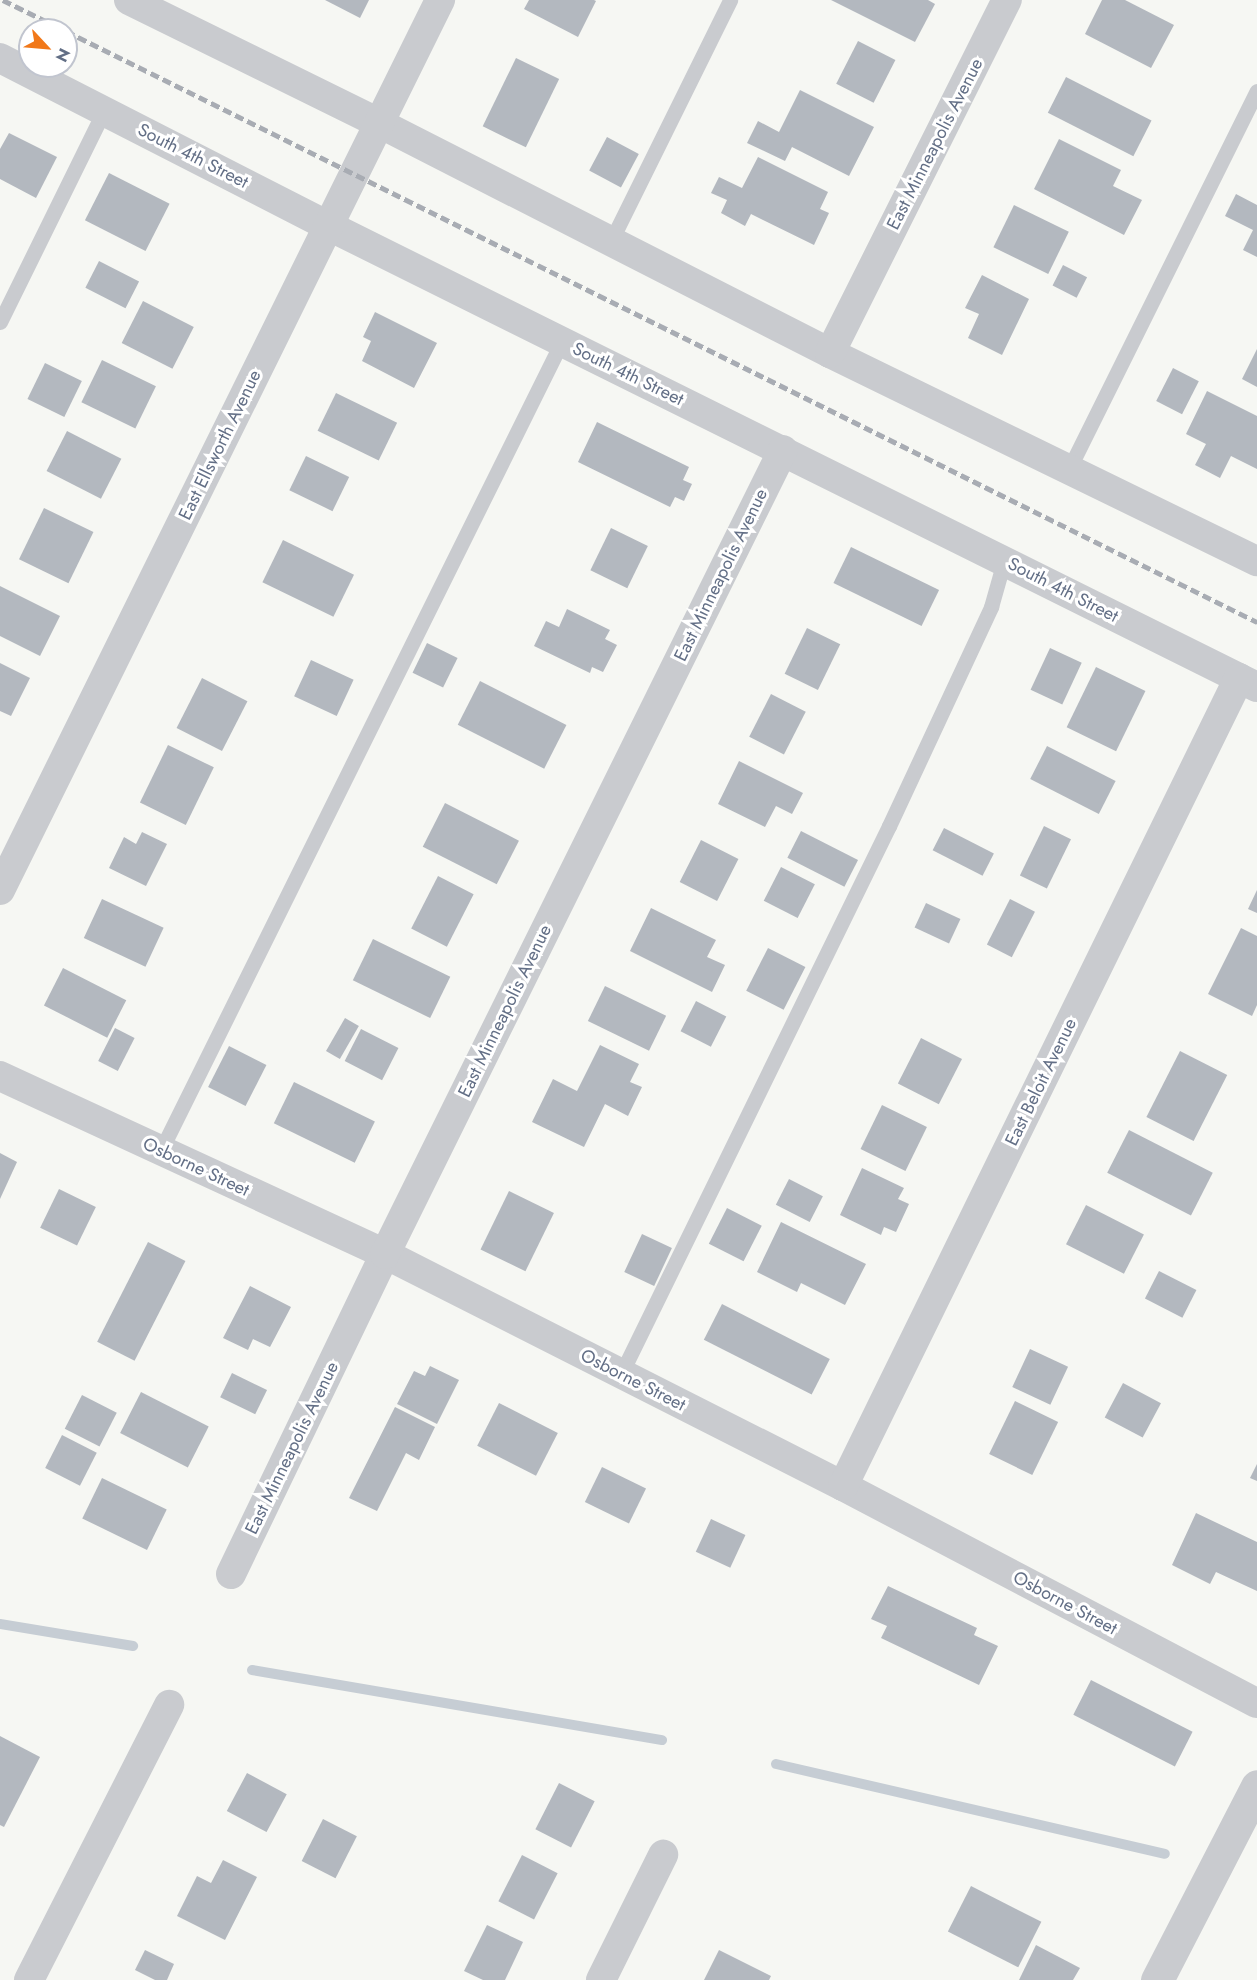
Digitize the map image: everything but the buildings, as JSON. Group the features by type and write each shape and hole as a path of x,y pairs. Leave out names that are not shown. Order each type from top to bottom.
{"street":[{"path":"129,0 379,123 830,353 1257,561"},
{"name":"East Ellsworth Avenue","path":"0,890 440,0"},
{"name":"East Minneapolis Avenue","path":"830,353 1007,0"},
{"name":"South 4th Street","path":"0,58 329,226 1248,683"},
{"name":"East Minneapolis Avenue","path":"231,1574 385,1254 783,450"},
{"name":"East Beloit Avenue","path":"843,1486 1248,683"},
{"name":"Osborne Street","path":"0,1076 385,1254 843,1486 1257,1703"},
{"path":"29,1980 169,1705"},
{"path":"1158,1980 1257,1786"},
{"path":"601,1980 663,1855"}],"lane":[{"path":"610,241 730,0"},
{"path":"1069,469 1257,91"},
{"path":"0,322 104,111"},
{"path":"161,1150 562,341"},
{"path":"621,1374 894,816 991,607 1004,561"}],"waterway":[{"path":"0,1624 133,1646"},
{"path":"252,1670 662,1740"},
{"path":"776,1764 1165,1854"}],"railway":[{"path":"3,0 40,18"},
{"path":"78,37 1257,622"}]}
